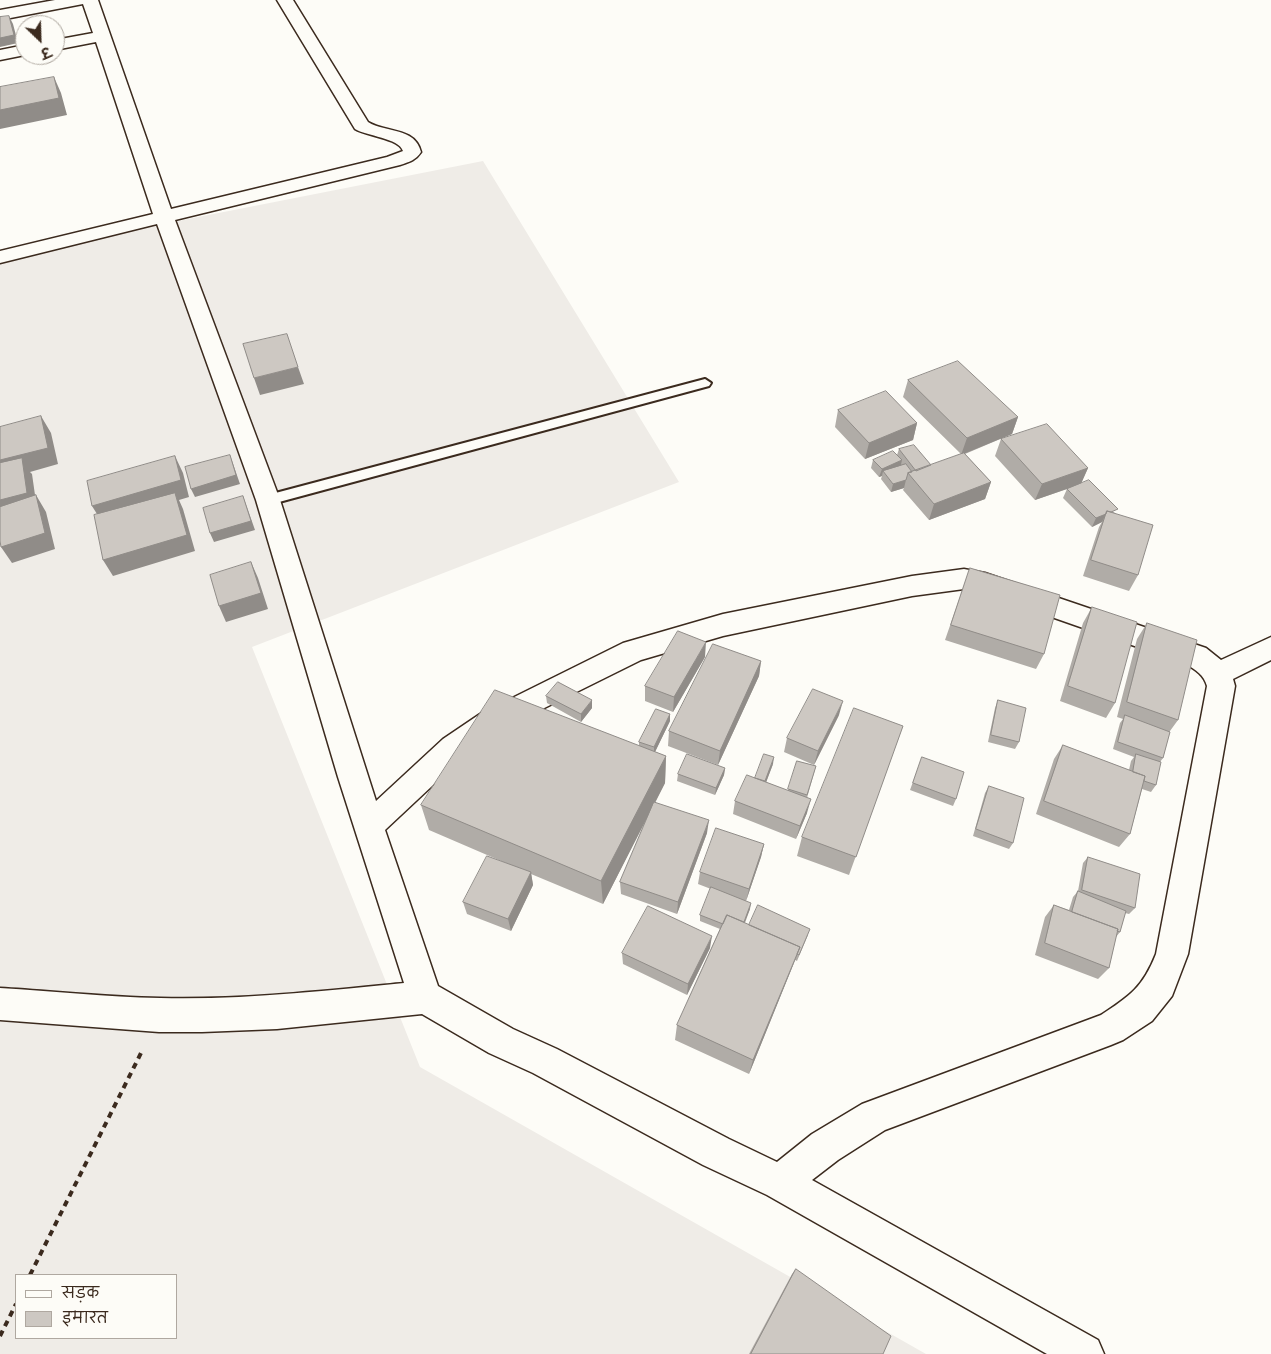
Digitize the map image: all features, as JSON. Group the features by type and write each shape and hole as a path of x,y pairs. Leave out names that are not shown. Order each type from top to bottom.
{"street":[{"path":"0,15 80,0"},
{"path":"90,0 165,218 268,500 424,997"},
{"path":"0,257 393,161 406,157 412,152 412,146 408,140 367,130 362,125 285,0"},
{"path":"65,43 102,36"},
{"path":"0,55 15,52"},
{"path":"369,826 453,748 490,722 632,651 723,625 912,586 964,579 985,583 1196,656 1210,664 1218,674 1221,686 1172,954 1160,985 1140,1009 1111,1028 874,1116 825,1147 780,1182"},
{"path":"1218,674 1271,648"},
{"path":"0,1004 160,1015 277,1012 424,997 501,1041 545,1061 716,1152 780,1182 1084,1354"}],"lane":[{"path":"268,500 705,383"}],"path":[{"path":"30,1274 160,1015"},
{"path":"0,1336 15,1306"}],"shaded area":[{"path":"483,161 679,482 252,647 420,1067 926,1354 0,1354 0,256"}],"building":[{"path":"9,16 14,35 0,38 0,17"},
{"path":"54,77 59,98 0,110 0,87"},
{"path":"287,334 298,367 254,378 243,344"},
{"path":"958,361 1018,417 967,438 908,380"},
{"path":"886,391 917,423 869,443 838,410"},
{"path":"41,416 48,448 0,460 0,427"},
{"path":"1047,424 1088,468 1042,484 1001,439"},
{"path":"914,445 931,465 916,471 899,449"},
{"path":"893,451 902,460 882,469 873,460"},
{"path":"964,453 991,482 934,504 908,473"},
{"path":"230,455 236,475 191,489 185,467"},
{"path":"175,456 181,480 92,506 87,481"},
{"path":"22,458 27,493 0,500 0,463"},
{"path":"906,464 912,472 908,473 906,480 893,484 883,471"},
{"path":"1089,480 1118,509 1111,512 1107,511 1106,514 1096,518 1067,489"},
{"path":"175,493 187,535 103,560 94,515"},
{"path":"36,495 45,533 1,547 0,507"},
{"path":"243,496 251,521 210,533 203,508"},
{"path":"1107,511 1153,525 1138,575 1091,560"},
{"path":"251,562 261,593 219,606 210,575"},
{"path":"970,568 1060,595 1044,654 951,625"},
{"path":"1092,607 1137,622 1115,703 1068,686"},
{"path":"1147,623 1197,640 1178,720 1127,702"},
{"path":"678,631 706,642 674,697 645,686"},
{"path":"713,644 761,661 720,751 669,731"},
{"path":"558,682 592,700 581,714 546,696"},
{"path":"813,689 843,701 818,751 787,738"},
{"path":"495,690 666,756 601,881 421,805"},
{"path":"998,700 1026,708 1019,742 991,735"},
{"path":"854,708 903,726 856,857 802,837"},
{"path":"656,709 670,714 654,747 639,742"},
{"path":"1125,715 1170,732 1163,758 1118,742"},
{"path":"1063,745 1145,776 1130,834 1044,801"},
{"path":"687,754 725,768 716,788 678,774"},
{"path":"764,754 774,757 765,781 755,778"},
{"path":"1136,754 1161,762 1156,785 1144,781 1145,776 1133,772"},
{"path":"922,757 964,772 956,799 913,783"},
{"path":"797,761 816,766 807,795 788,789"},
{"path":"747,775 811,799 800,826 735,801"},
{"path":"989,786 1024,798 1013,843 976,829"},
{"path":"654,802 709,820 678,902 620,882"},
{"path":"716,828 764,844 749,889 700,872"},
{"path":"487,856 531,872 508,919 463,902"},
{"path":"1088,857 1140,874 1135,908 1082,890"},
{"path":"711,887 751,903 744,922 727,915 723,924 700,915"},
{"path":"1078,891 1126,911 1120,932 1117,931 1118,929 1072,912"},
{"path":"758,905 810,929 799,955 797,954 800,947 749,925"},
{"path":"1054,905 1118,929 1109,968 1045,943"},
{"path":"648,906 712,936 688,984 622,953"},
{"path":"727,915 800,947 753,1060 677,1025"},
{"path":"796,1269 891,1336 883,1354 751,1354"}]}
